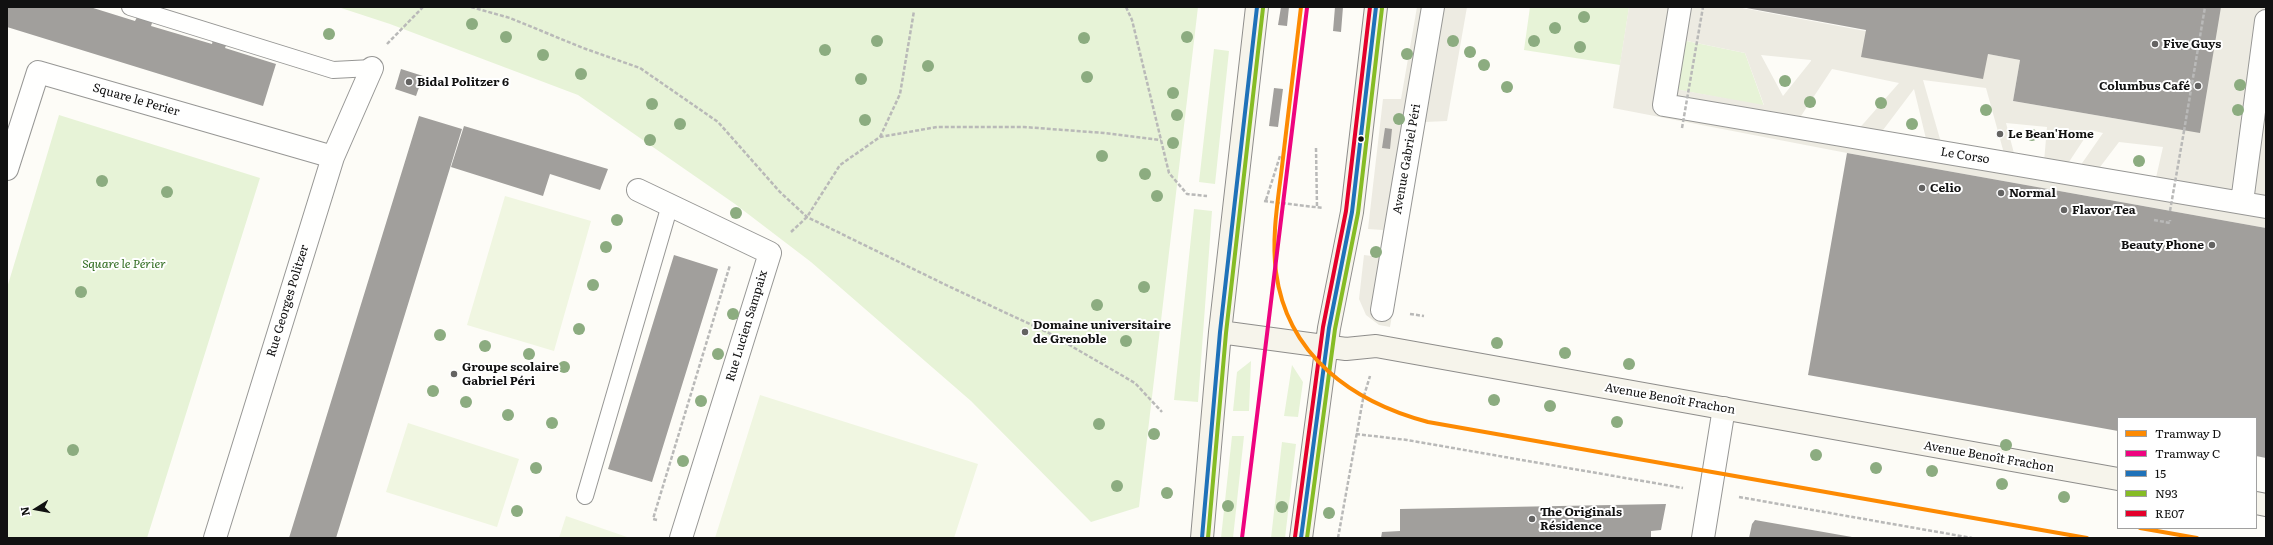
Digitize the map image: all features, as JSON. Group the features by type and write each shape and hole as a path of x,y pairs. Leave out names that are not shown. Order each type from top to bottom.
{"main road":[{"path":"1202,538 1220,332 1257,7"},
{"path":"1300,538 1327,346 1352,212 1376,7"},
{"name":"Avenue Benoît Frachon","path":"1220,332 1346,349 1376,346 1724,408 1950,451 2117,480"}],"street":[{"name":"Avenue Gabriel Péri","path":"1382,310 1433,7"},
{"name":"Le Corso","path":"1680,7 1664,105 2266,207"},
{"path":"2242,202 2266,25"},
{"name":"Rue Georges Politzer","path":"216,538 333,157 372,68"},
{"name":"Square le Perier","path":"7,169 38,72 333,157"},
{"path":"638,190 770,253"},
{"name":"Rue Lucien Sampaix","path":"682,534 770,253"},
{"path":"1703,538 1724,408"}],"lane":[{"path":"130,7 332,70 372,68"},
{"path":"585,496 670,205"}],"path":[{"path":"372,68 388,44 423,7"},
{"path":"471,7 510,18 583,48 640,68 718,122 780,192 807,217 946,285 1047,332 1135,383 1162,412"},
{"path":"1126,7 1132,20 1169,173 1187,194 1266,201 1352,212"},
{"path":"1682,128 1703,7"},
{"path":"2170,211 2205,7"},
{"path":"880,137 900,94 914,12"},
{"path":"770,253 807,217 840,165 880,137 937,127 1016,127 1104,133 1161,140"},
{"path":"1316,148 1317,207"},
{"path":"1266,201 1280,156"},
{"path":"682,534 652,518 738,238"},
{"path":"1338,538 1362,399 1371,372"},
{"path":"1356,434 1407,440 1687,489"},
{"path":"1737,496 1972,538"}],"green space":[{"name":"Domaine universitaire de Grenoble","path":"338,7 1198,7 1139,507 1091,522 971,401 811,262 735,204 578,95 390,24"},
{"path":"1530,7 1629,8 1620,65 1524,50"},
{"path":"1677,39 1745,53 1764,106 1669,88"},
{"path":"1214,49 1229,51 1215,184 1199,182"},
{"name":"Square le Périer","path":"59,115 260,178 147,538 7,538 7,288"},
{"path":"505,196 591,221 554,351 467,325"},
{"path":"1194,209 1212,211 1198,402 1174,400"},
{"path":"1251,361 1249,411 1233,411 1237,372"},
{"path":"1292,365 1303,382 1298,417 1284,416"},
{"path":"760,395 978,464 954,538 715,538"},
{"path":"408,423 519,459 497,527 386,492"},
{"path":"1232,436 1244,436 1233,538 1221,538"},
{"path":"1282,442 1296,444 1285,538 1271,538"},
{"path":"566,516 630,538 559,538"}],"shaded area":[{"path":"1417,7 1467,7 1447,121 1425,122 1390,327 1379,325 1366,315 1359,299 1364,255 1380,257 1383,230 1368,229 1383,99 1401,99"},
{"path":"1629,7 1737,7 2020,60 2013,101 2171,128 2192,7 2266,7 2266,228 1847,153 1613,108","holes":["1677,39 1745,53 1764,105 1669,88","1761,55 1811,60 1783,96","1832,69 1899,83 1857,131 1801,116","1923,80 1986,88 2005,157 1942,146","1914,89 1927,143 1880,134","2006,123 2047,127 2044,162 2015,157","2090,130 2103,133 2078,169 2065,168","2119,142 2163,147 2155,182 2097,171"]}],"building":[{"path":"7,7 90,7 135,21 138,15 153,20 151,26 212,44 213,39 227,43 225,48 276,64 263,106 7,27"},
{"path":"1281,7 1289,7 1287,26 1278,25"},
{"path":"1335,7 1343,7 1341,32 1333,31"},
{"path":"1741,7 2221,7 2200,133 2013,101 2020,60 1988,54 1983,79 1861,57 1866,30"},
{"name":"Bidal Politzer 6","path":"401,69 423,76 416,96 395,89"},
{"path":"1274,88 1283,89 1278,127 1269,126"},
{"path":"419,116 462,129 336,538 289,538"},
{"path":"464,126 608,169 600,190 550,174 543,196 451,167"},
{"path":"1385,128 1392,129 1390,149 1382,148"},
{"path":"1847,153 2266,228 2266,458 2257,456 2257,417 2117,417 2117,431 1808,375"},
{"path":"674,255 718,269 652,482 608,469"},
{"name":"The Originals Résidence","path":"1666,504 1661,530 1651,531 1651,538 1381,538 1382,532 1400,531 1400,509"},
{"path":"1755,520 1852,538 1749,538 1752,524"}],"tram line":[{"name":"D","path":"1301,7 1276,215 1274,244 1276,272 1283,302 1294,328 1309,351 1328,371 1350,388 1374,402 1400,413 1428,422 2087,538"},
{"name":"C","path":"1242,538 1307,8"},
{"name":"D","path":"2146,529 2197,538"}],"transit line":[{"name":"15","path":"1202,538 1220,332 1257,7"},
{"name":"RE07","path":"1295,537 1323,327 1346,211 1370,7"},
{"name":"15","path":"1301,538 1329,328 1352,212 1376,7"},
{"name":"N93","path":"1208,538 1226,333 1263,8"},
{"name":"N93","path":"1307,538 1335,329 1358,213 1382,8"}],"place":[{"name":"Five Guys","path":"2155,44"},
{"name":"Bidal Politzer 6","path":"409,82"},
{"name":"Columbus Café","path":"2198,86"},
{"name":"Le Bean'Home","path":"2000,134"},
{"name":"Celio","path":"1922,188"},
{"name":"Normal","path":"2001,193"},
{"name":"Flavor Tea","path":"2064,210"},
{"name":"Beauty Phone","path":"2212,245"},
{"name":"Domaine universitaire de Grenoble","path":"1025,332"},
{"name":"Groupe scolaire Gabriel Péri","path":"454,374"},
{"name":"The Originals Résidence","path":"1532,519"}]}
